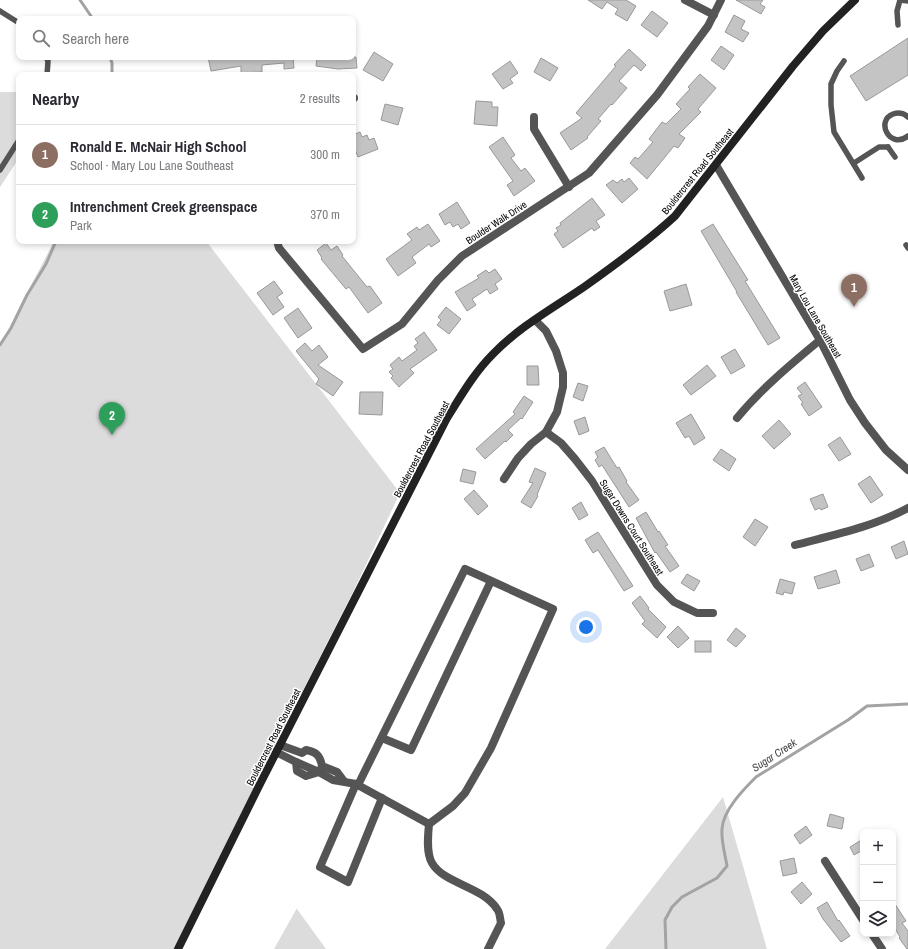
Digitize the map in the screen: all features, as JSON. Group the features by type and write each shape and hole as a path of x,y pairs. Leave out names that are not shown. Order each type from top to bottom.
{"street":[{"path":"685,0 714,15"},
{"name":"Boulder Walk Drive","path":"278,244 279,248 363,349 402,324 438,280 462,256 589,173 657,96 708,26 721,0"},
{"name":"Bouldercrest Road Southeast","path":"178,949 447,418 476,374 494,353 535,320 594,279 663,227 675,216 793,66 823,31 855,0"},
{"path":"534,117 534,129 569,187"},
{"name":"Mary Lou Lane Southeast","path":"716,165 820,340 850,400 865,423 886,450 908,470"},
{"path":"504,479 518,458 531,444 546,432 557,412 563,387 563,373 556,351 546,331 535,320"},
{"path":"737,418 747,406 781,373 820,340"},
{"name":"Sugar Downs Court Southeast","path":"546,432 561,443 592,481 657,586 674,602 697,613 713,613"},
{"path":"795,544 839,534 872,524 908,508"},
{"path":"382,798 348,882 320,867 357,785 382,738 465,569 553,609 491,748 465,793 453,806 429,824"},
{"path":"382,738 411,750 491,581"},
{"path":"278,749 296,762 321,769 333,780 343,780 357,785 429,824"},
{"path":"278,749 302,753 306,750 316,752 321,759 321,769"},
{"path":"429,824 428,847 432,863 444,875 484,895 498,909 502,923 488,949"},
{"path":"824,861 860,915"},
{"path":"874,937 882,949"}],"lane":[{"path":"898,25 897,11 900,0 908,1"},
{"path":"0,11 16,21"},
{"path":"47,72 48,60"},
{"path":"844,61 836,70 831,84 831,104 834,132 862,178"},
{"path":"908,117 905,114 896,113 888,117 886,122 886,131 891,138 900,140 908,136"},
{"path":"888,147 891,138"},
{"path":"0,170 16,145"},
{"path":"854,163 879,147 888,147"},
{"path":"888,147 895,157"}],"shaded area":[{"path":"0,92 16,92 16,163 0,187"},
{"path":"52,244 208,244 400,493 353,592 277,741 240,827 179,949 0,949 0,346"},
{"path":"723,797 767,949 605,949"},
{"path":"297,909 326,949 274,949"}],"building":[{"path":"588,0 626,0 636,6 627,21 615,14 618,9 607,2 602,9"},
{"path":"736,0 763,0 760,4 765,7 761,14"},
{"path":"652,11 668,23 657,37 641,25"},
{"path":"734,15 745,21 741,29 749,33 743,42 725,32"},
{"path":"908,38 908,75 866,101 850,76"},
{"path":"721,46 734,55 724,70 711,60"},
{"path":"629,49 646,65 641,71 634,65 619,81 627,88 598,119 601,121 587,137 588,138 571,150 560,133 582,118 576,113 616,66 614,65"},
{"path":"374,52 393,64 383,81 363,70"},
{"path":"356,57 357,68 338,69 316,66 317,60 356,60"},
{"path":"541,58 558,68 550,81 534,72"},
{"path":"209,60 293,60 294,68 284,69 284,63 262,65 262,72 241,72 241,66 211,71"},
{"path":"510,61 518,73 510,79 513,83 503,89 492,74"},
{"path":"700,74 716,88 698,109 701,112 679,134 685,138 678,148 674,146 647,179 630,163 635,157 638,159 653,142 649,139 662,122 666,124 681,109 676,104 690,89 688,87"},
{"path":"476,101 492,102 492,107 498,107 497,126 474,124"},
{"path":"385,104 403,108 398,125 381,120"},
{"path":"360,132 362,137 367,135 369,140 374,138 378,149 358,157 356,152 356,134"},
{"path":"503,137 515,155 511,158 521,171 525,168 535,181 514,196 507,185 513,181 489,147"},
{"path":"629,178 638,189 622,203 606,185 613,180 617,183 622,179 624,182"},
{"path":"592,198 605,215 596,221 600,227 594,231 592,228 563,248 554,234 558,231 556,228 561,225 560,223"},
{"path":"457,202 470,223 461,229 458,224 453,227 450,222 445,225 439,214"},
{"path":"428,224 440,241 431,247 429,244 412,257 416,263 398,276 386,259 412,240 407,234 417,227 419,230"},
{"path":"713,224 748,280 745,281 780,338 768,345 701,231"},
{"path":"325,244 327,244 331,250 337,246 343,255 342,256 367,287 370,286 382,303 368,313 349,287 346,289 321,259 322,258 317,250"},
{"path":"495,269 502,279 495,284 498,289 490,294 487,289 472,299 476,305 467,311 455,292 479,278 477,276 486,270 489,273"},
{"path":"274,281 283,293 277,297 284,307 273,315 257,293"},
{"path":"686,284 692,305 670,311 664,291"},
{"path":"446,307 461,319 449,334 437,325 441,320 438,317"},
{"path":"298,308 312,328 298,338 284,318"},
{"path":"424,332 437,350 410,369 414,373 399,387 391,378 393,376 389,372 393,369 390,365 399,357 402,361 417,350 414,346 418,343 415,339"},
{"path":"305,343 312,351 319,345 328,357 318,365 343,382 333,396 316,384 319,379 296,351"},
{"path":"735,349 745,366 731,374 721,357"},
{"path":"707,365 716,376 691,395 683,385"},
{"path":"527,366 538,366 539,385 527,385"},
{"path":"805,382 822,407 809,416 801,404 803,403 798,396 802,394 797,388"},
{"path":"578,383 588,386 583,401 573,397"},
{"path":"360,392 383,392 382,415 359,414"},
{"path":"524,396 533,402 522,419 521,418 508,430 513,435 485,459 476,449 515,414 513,412"},
{"path":"691,414 705,438 694,445 689,436 685,438 676,423"},
{"path":"585,417 589,431 579,435 574,421"},
{"path":"779,420 791,434 774,449 762,436"},
{"path":"840,437 851,454 839,461 828,445"},
{"path":"604,447 617,468 619,467 627,481 626,482 639,500 629,507 602,465 599,467 595,460 598,457 595,452"},
{"path":"721,449 736,459 729,471 713,460"},
{"path":"535,468 546,473 537,495 538,496 531,508 521,502 533,483 529,482"},
{"path":"463,469 476,472 473,484 460,481"},
{"path":"870,476 883,495 871,503 858,484"},
{"path":"474,490 488,506 478,515 464,499"},
{"path":"823,494 828,507 821,510 820,508 815,510 810,499"},
{"path":"581,502 588,515 579,520 572,508"},
{"path":"646,512 668,545 665,546 679,566 670,572 656,552 655,553 636,518"},
{"path":"755,519 768,527 755,546 743,537"},
{"path":"598,532 633,586 624,591 598,550 593,553 585,540"},
{"path":"904,541 908,554 896,559 891,547"},
{"path":"869,554 874,566 861,571 856,559"},
{"path":"836,570 840,583 818,589 814,577"},
{"path":"687,574 700,581 694,591 681,583"},
{"path":"780,579 795,583 792,594 784,592 783,595 776,593"},
{"path":"640,596 649,608 648,609 666,627 657,638 642,624 645,621 632,603"},
{"path":"678,626 689,638 678,648 667,637"},
{"path":"736,628 746,636 736,647 727,640"},
{"path":"695,641 711,641 711,652 695,652"},
{"path":"830,814 844,818 842,829 827,826"},
{"path":"806,826 812,835 800,844 794,835"},
{"path":"860,841 860,852 854,855 850,847"},
{"path":"794,858 797,873 783,876 780,861"},
{"path":"802,882 812,894 801,904 791,892"},
{"path":"827,902 838,921 839,920 850,936 841,942 823,919 817,908"},
{"path":"896,906 906,921 902,923 908,931 908,949 899,938 900,937 896,930"}],"waterway":[{"path":"80,0 91,16"},
{"path":"111,60 112,72"},
{"path":"0,345 11,328 27,295 46,264 55,244"},
{"name":"Sugar Creek","path":"666,949 665,920 672,907 682,897 717,878 727,866 722,838 723,822 730,807 751,782 756,777 848,720 867,706 908,704"}],"place":[{"name":"Ronald E. McNair High School","path":"854,307"},
{"name":"Intrenchment Creek greenspace","path":"112,435"}]}
